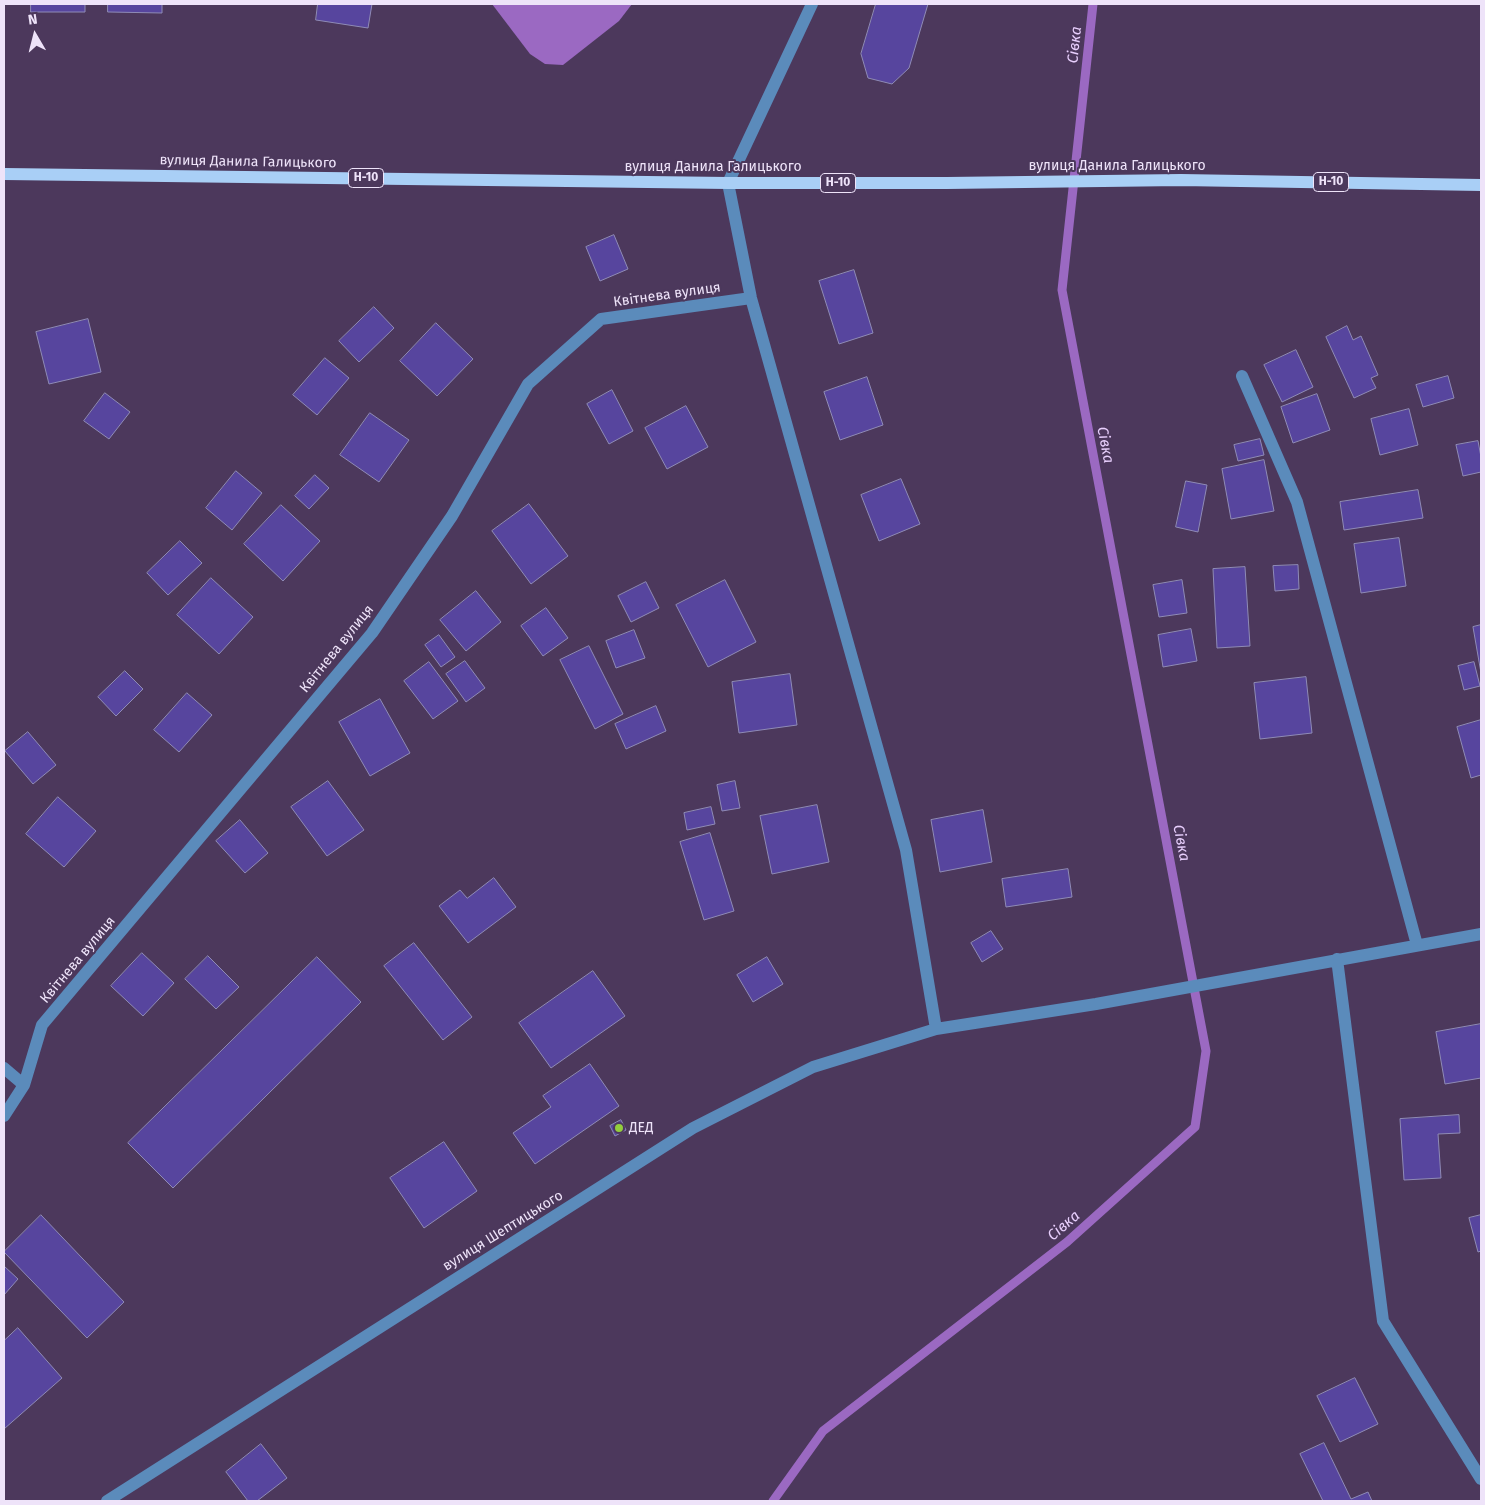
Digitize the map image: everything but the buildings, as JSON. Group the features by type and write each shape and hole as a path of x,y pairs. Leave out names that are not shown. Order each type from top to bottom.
{"main road":[{"name":"вулиця Данила Галицького","path":"4,174 728,183 1181,180 1481,184"}],"street":[{"path":"812,4 728,183 751,298 906,850 936,1029"},
{"name":"Квітнева вулиця","path":"4,1116 24,1085 42,1025 372,633 452,516 528,384 601,319 751,298"},
{"path":"1242,376 1298,502 1417,945"},
{"name":"вулиця Шептицького","path":"107,1501 693,1128 813,1067 936,1029 1096,1004 1481,934"},
{"path":"1337,959 1383,1322 1481,1480"},
{"path":"4,1068 24,1085"}],"shaded area":[{"path":"492,4 632,4 619,21 563,65 545,64 530,54"}],"waterway":[{"name":"Сівка","path":"773,1501 823,1431 1067,1242 1195,1127 1206,1051 1062,290 1093,4"}],"place":[{"name":"ДЕД","path":"619,1128"}]}
